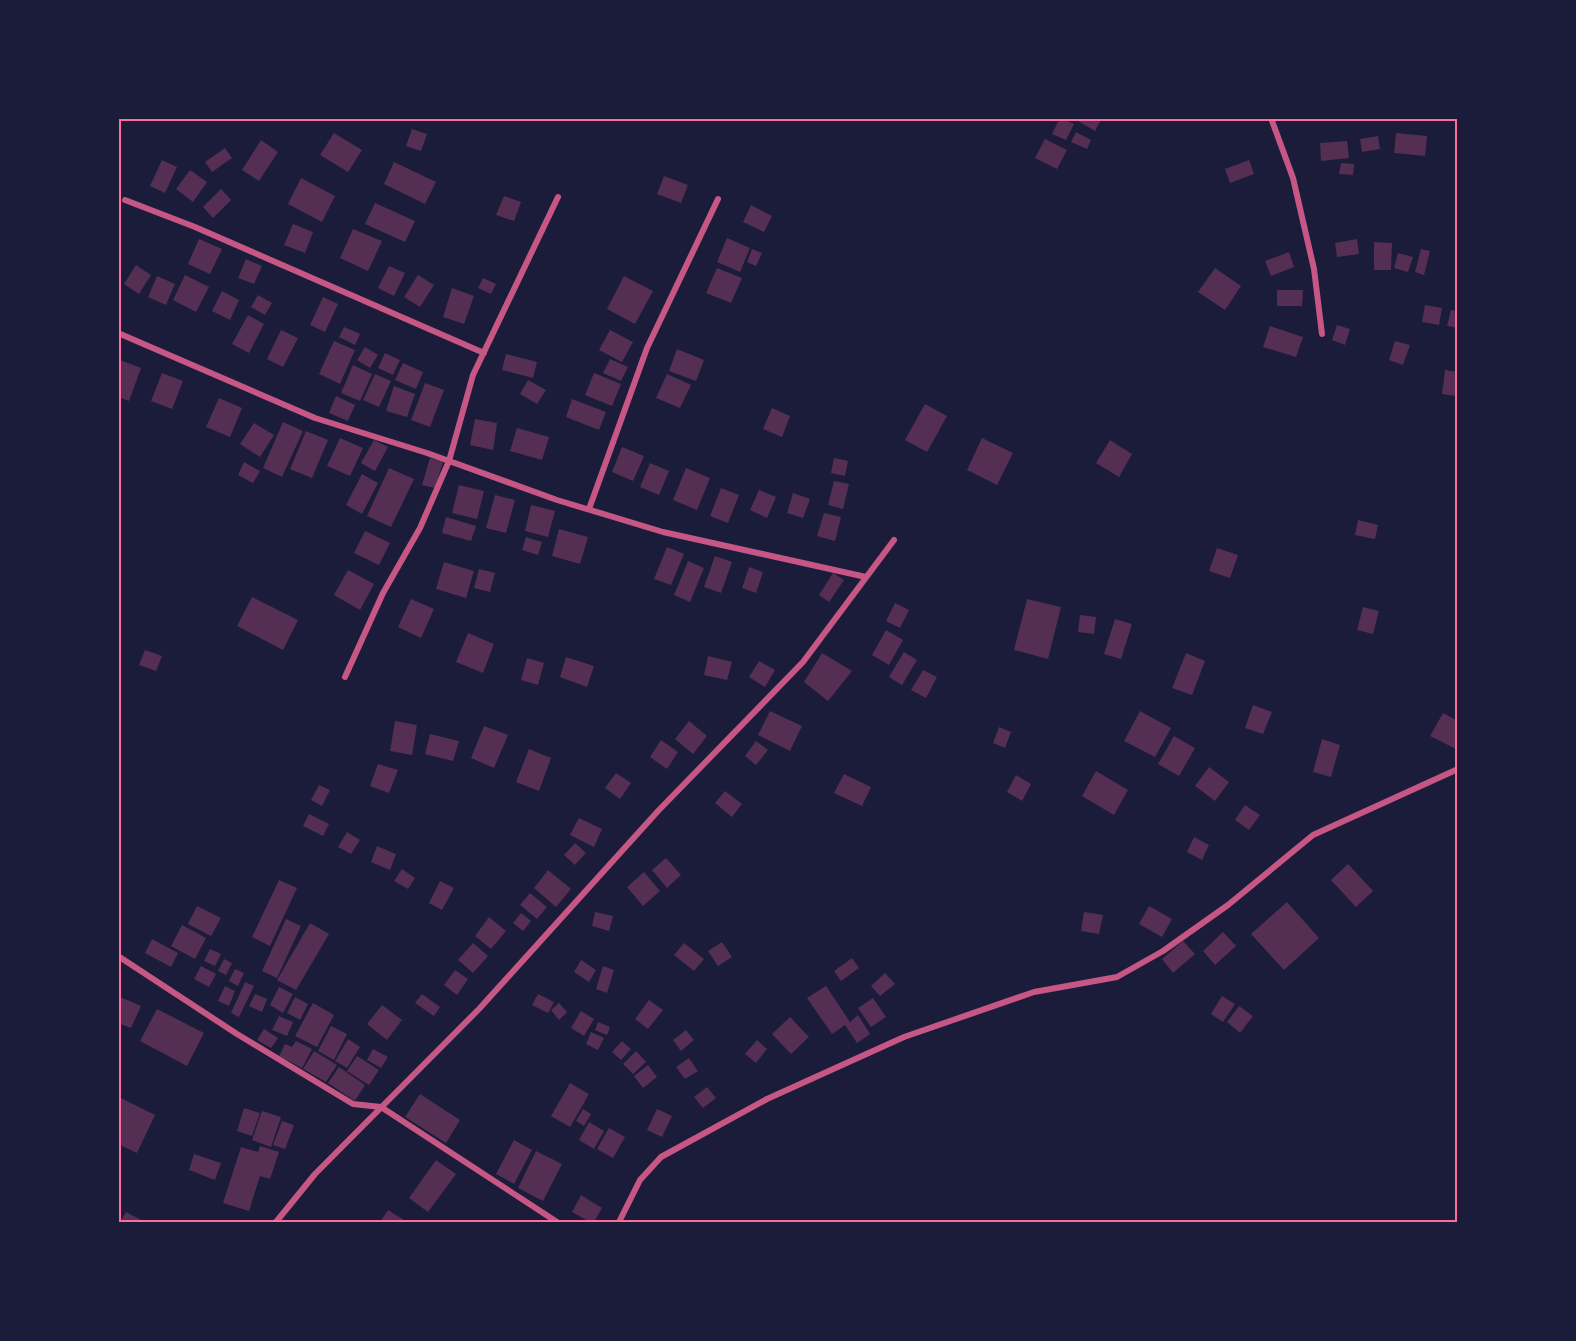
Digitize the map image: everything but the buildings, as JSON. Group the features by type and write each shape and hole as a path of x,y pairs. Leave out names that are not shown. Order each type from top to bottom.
{"street":[{"path":"1271,118 1295,189 1314,269 1322,334"},
{"path":"345,677 383,593 420,528 449,461 473,375 558,197"},
{"path":"589,509 647,348 718,199"},
{"path":"125,200 195,227 484,353"},
{"path":"118,333 315,418 589,509 663,532 866,577"},
{"path":"276,1222 315,1174 479,1009 658,811 803,662 894,540"},
{"path":"619,1222 640,1180 661,1157 767,1099 904,1037 1034,992 1117,977 1163,951 1228,905 1313,835 1458,769"},
{"path":"118,956 237,1034 353,1104 381,1107 557,1222"}]}
